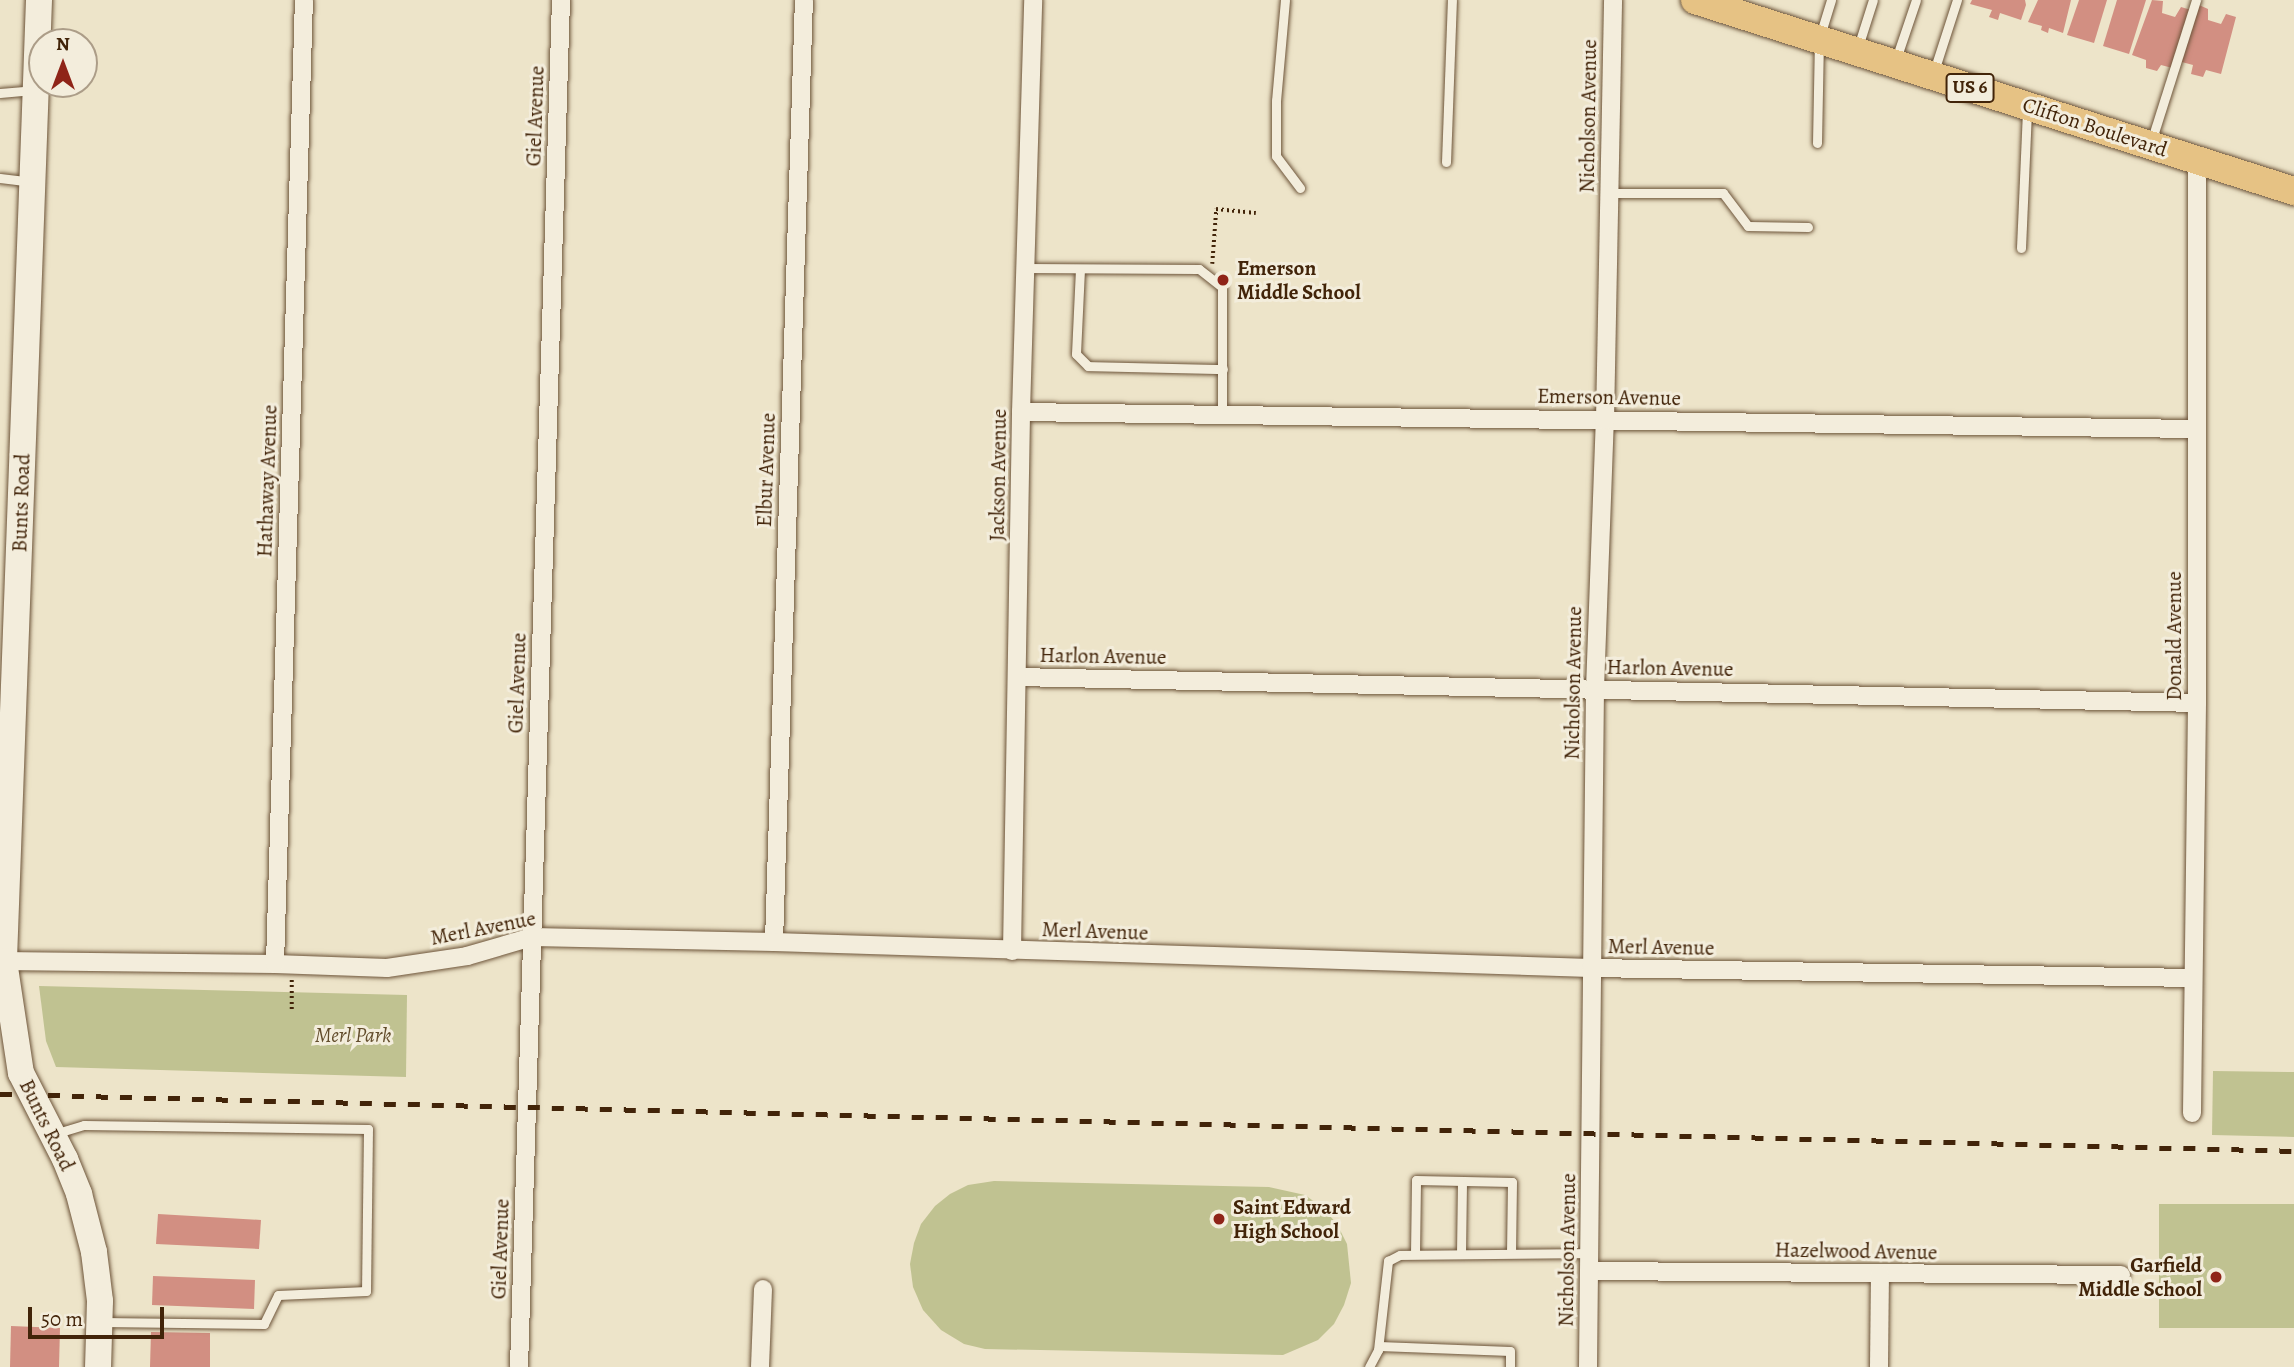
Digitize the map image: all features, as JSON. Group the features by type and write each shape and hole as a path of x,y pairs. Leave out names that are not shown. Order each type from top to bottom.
{"main road":[{"name":"Clifton Boulevard","path":"1695,0 2294,191"}],"street":[{"name":"Bunts Road","path":"37,28 38,0"},
{"name":"Hathaway Avenue","path":"283,964 304,0"},
{"name":"Giel Avenue","path":"519,1367 561,0"},
{"name":"Elbur Avenue","path":"774,942 804,0"},
{"name":"Jackson Avenue","path":"1012,951 1021,412 1033,0"},
{"name":"Nicholson Avenue","path":"1588,1367 1595,690 1605,420 1613,0"},
{"name":"Bunts Road","path":"36,98 2,961 21,1073 79,1194 89,1232 98,1282 98,1367"},
{"name":"Donald Avenue","path":"2192,1112 2197,703 2197,160"},
{"name":"Emerson Avenue","path":"1021,412 2197,429"},
{"name":"Harlon Avenue","path":"1017,677 2197,703"},
{"name":"Merl Avenue","path":"2,961 283,964 387,968 467,956 532,937 1591,968 2192,978"},
{"name":"Hazelwood Avenue","path":"1590,1262 1880,1275 2121,1275"},
{"path":"1879,1367 1880,1275"},
{"path":"760,1367 763,1289"}],"lane":[{"path":"1285,0 1276,101 1276,156 1300,188"},
{"path":"1446,162 1452,0"},
{"path":"1817,143 1819,39 1831,0"},
{"path":"1857,51 1873,0"},
{"path":"1894,64 1916,0"},
{"path":"1932,76 1957,0"},
{"path":"2150,145 2196,0"},
{"path":"0,93 28,91"},
{"path":"2021,248 2027,106"},
{"path":"0,178 33,182"},
{"path":"1609,193 1723,192 1748,226 1808,227"},
{"path":"1025,268 1199,269 1222,287 1222,415"},
{"path":"1080,269 1076,354 1088,366 1223,369"},
{"path":"52,1135 84,1125 368,1129 366,1291 278,1295 264,1324 100,1322"},
{"path":"1415,1254 1416,1180 1512,1182 1511,1253"},
{"path":"1461,1254 1462,1182"},
{"path":"1369,1367 1379,1346 1388,1261 1400,1255 1511,1253 1590,1262"},
{"path":"1379,1346 1510,1351 1510,1367"}],"path":[{"path":"1212,266 1216,209 1256,213"},
{"path":"283,964 292,1012"}],"green space":[{"name":"Merl Park","path":"39,986 407,995 406,1077 56,1067 46,1041"},
{"path":"2213,1071 2294,1072 2294,1137 2212,1135"},
{"path":"994,1181 1269,1187 1305,1195 1323,1208 1337,1224 1347,1244 1351,1283 1344,1305 1334,1324 1318,1340 1283,1355 985,1349 964,1344 941,1330 923,1310 913,1287 910,1264 921,1224 935,1206 968,1185"},
{"path":"2159,1204 2294,1204 2294,1328 2159,1328"}],"building":[{"path":"1972,0 2025,0 2026,5 2021,20 2000,13 1998,20 1989,17 1992,10 1970,4"},
{"path":"2038,0 2071,0 2063,33 2049,28 2048,33 2041,30 2042,26 2028,22"},
{"path":"2079,0 2107,0 2094,43 2067,35"},
{"path":"2117,0 2146,0 2129,54 2103,46"},
{"path":"2152,0 2163,1 2162,13 2175,17 2181,7 2191,10 2183,46 2186,47 2199,5 2208,9 2208,20 2221,24 2226,14 2236,17 2221,74 2206,70 2203,77 2191,74 2193,65 2178,61 2176,69 2161,65 2157,71 2146,68 2146,60 2132,55"},
{"path":"158,1214 261,1220 259,1249 156,1244"},
{"path":"153,1276 255,1280 254,1309 152,1305"},
{"path":"11,1326 60,1328 59,1367 10,1367"},
{"path":"151,1332 210,1333 210,1367 150,1367"}],"railway":[{"path":"0,1094 2294,1151"}],"place":[{"name":"Emerson Middle School","path":"1223,280"},
{"name":"Saint Edward High School","path":"1219,1219"},
{"name":"Garfield Middle School","path":"2216,1277"}]}
